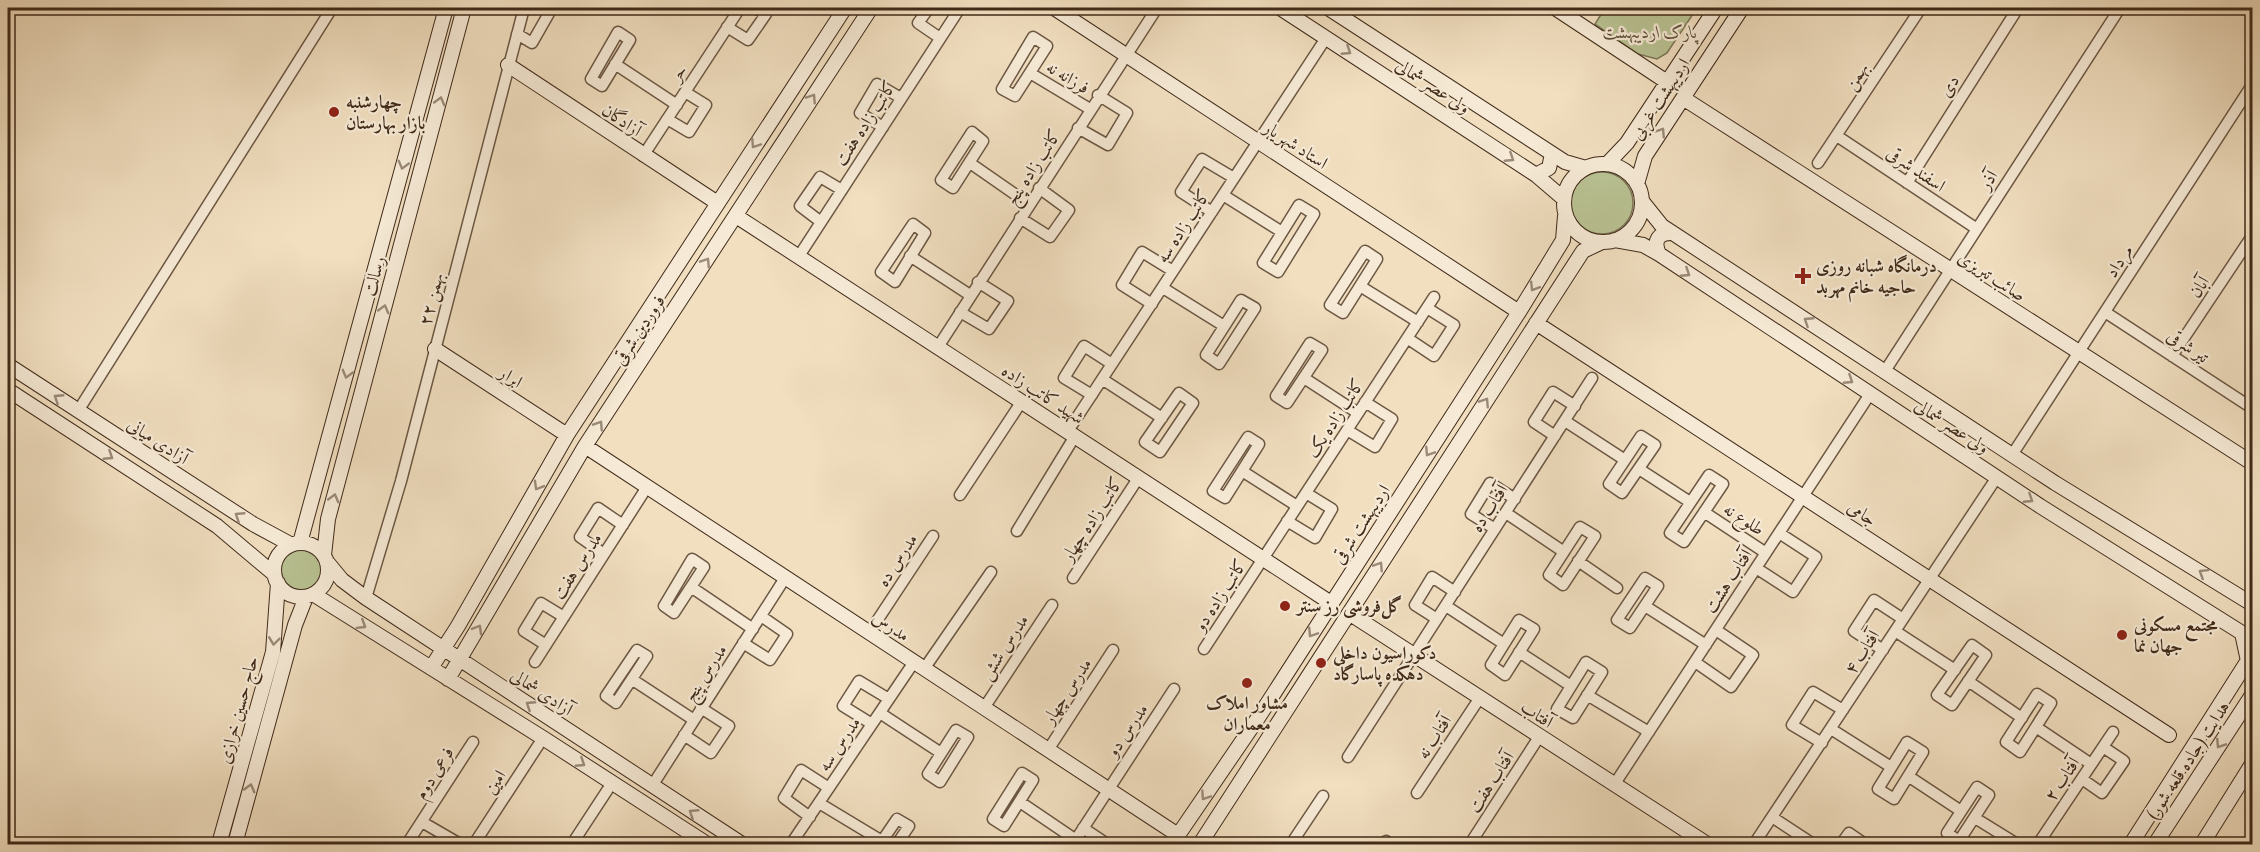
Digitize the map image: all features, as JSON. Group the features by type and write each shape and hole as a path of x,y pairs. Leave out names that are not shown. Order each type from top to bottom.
{"main road":[{"name":"رسالت","path":"295,544 446,8"},
{"name":"رسالت","path":"326,559 328,519 464,8"},
{"name":"فروردین شرقی","path":"431,668 567,435 716,202 845,8"},
{"name":"فروردین شرقی","path":"448,679 585,446 871,8"},
{"name":"استاد شهریار","path":"1054,8 1519,312"},
{"name":"ولی عصر شمالی","path":"1280,8 1536,175 1564,200"},
{"path":"1555,8 1667,82"},
{"name":"اردیبهشت غربی","path":"1607,164 1633,134 1716,8"},
{"name":"اردیبهشت غربی","path":"1637,184 1648,152 1742,8"},
{"name":"ولی عصر شمالی","path":"1337,10 1552,154 1565,162 1586,168"},
{"name":"آزادگان","path":"508,65 716,202"},
{"name":"صائب تبریزی","path":"1683,98 2253,463"},
{"path":"1633,134 1634,143 1639,150 1648,152"},
{"path":"1536,175 1549,168 1552,154"},
{"path":"1607,164 1627,172 1637,184 1642,201 1637,222 1630,231 1615,240 1600,243 1579,235 1565,216 1564,200 1569,183 1586,168 1607,164"},
{"name":"ولی عصر شمالی","path":"1642,201 1662,226 2012,455 2253,604"},
{"name":"شهید کاتب زاده","path":"736,216 1331,603"},
{"name":"اردیبهشت شرقی","path":"1175,840 1267,704 1519,312 1563,240 1565,216"},
{"path":"1659,254 1655,246 1657,238 1664,232 1673,233"},
{"name":"ولی عصر شمالی","path":"1615,240 1644,245 1659,254 1997,477 2247,631 2250,658"},
{"name":"اردیبهشت شرقی","path":"1200,844 1583,250 1600,243"},
{"path":"1557,251 1569,253 1574,265"},
{"name":"جامی","path":"1536,323 2169,735"},
{"name":"ابرار","path":"435,349 567,435"},
{"name":"آزادی میانی","path":"8,365 253,524 295,544"},
{"path":"8,390 217,526 276,578 290,594 309,595 431,668 706,844"},
{"name":"مدرس","path":"585,446 1108,789 1175,840"},
{"path":"276,578 278,557 295,544 318,549 326,559 326,581 309,595"},
{"name":"آزادی شمالی","path":"326,559 342,580 366,598 742,844"},
{"name":"حاج حسین خرازی","path":"219,844 273,652 276,578"},
{"name":"حاج حسین خرازی","path":"235,844 295,625 309,595"},
{"name":"آفتاب","path":"1348,614 1707,844"},
{"path":"2132,844 2250,658"},
{"name":"هدایت (جاده قلعه شور)","path":"2155,844 2253,695"},
{"path":"1267,704 1271,715 1284,713"},
{"path":"1247,734 1254,731 1261,734 1260,749"},
{"path":"2202,844 2253,764"}],"street":[{"path":"78,411 332,8"},
{"name":"۲۲ بهمن","path":"366,598 401,481 524,8"},
{"path":"517,34 532,43 552,8"},
{"path":"727,27 748,40 766,14 755,8"},
{"path":"929,8 918,23 940,38"},
{"name":"کاتب زاده هفت","path":"799,256 960,8"},
{"name":"کاتب زاده پنج","path":"938,346 1098,95 1157,8"},
{"name":"بهمن","path":"1818,163 1921,8"},
{"name":"دی","path":"1907,183 2018,8"},
{"name":"آذر","path":"1885,371 2120,8"},
{"name":"حر","path":"643,156 727,27 735,9"},
{"path":"618,32 630,40 615,64 602,86 591,80 618,32"},
{"path":"1033,37 1047,46 1030,73 1015,96 1002,89 1033,37"},
{"name":"کاتب زاده سه","path":"1017,531 1092,395 1326,38"},
{"path":"615,64 677,105"},
{"name":"فرزانه نه","path":"1030,73 1090,109"},
{"path":"883,127 860,113 877,84 901,98"},
{"name":"مرداد","path":"2012,455 2253,85"},
{"path":"667,119 689,132 706,105 685,92"},
{"path":"1078,128 1108,145 1127,113 1098,95"},
{"path":"972,132 984,141 969,163 953,188 940,180 972,132"},
{"name":"اسفند شرقی","path":"1837,136 1977,229"},
{"path":"1212,212 1182,192 1202,159 1234,178"},
{"path":"969,163 1029,204"},
{"path":"821,222 800,206 820,177 842,190"},
{"path":"1020,218 1050,237 1069,210 1039,189"},
{"path":"1223,195 1282,232"},
{"path":"1299,205 1314,214 1278,272 1263,263 1282,232 1299,205"},
{"path":"913,224 925,233 910,256 895,282 881,272 913,224"},
{"name":"آبان","path":"2172,356 2253,236"},
{"path":"1365,251 1377,260 1360,286 1343,313 1330,305 1365,251"},
{"path":"1152,304 1122,285 1142,252 1173,271"},
{"path":"910,256 970,295"},
{"path":"960,312 989,329 1008,301 978,282"},
{"path":"1360,286 1418,322"},
{"path":"1162,288 1224,326"},
{"name":"کاتب زاده یک","path":"1263,558 1434,297"},
{"path":"1241,300 1255,308 1220,364 1206,355 1224,326 1241,300"},
{"path":"1407,338 1434,356 1454,325 1427,308"},
{"name":"تیر شرقی","path":"2105,312 2172,356 2251,403"},
{"path":"1310,343 1322,350 1304,378 1287,403 1276,396 1310,343"},
{"path":"1092,395 1064,378 1083,346 1112,364"},
{"path":"1304,378 1358,413"},
{"name":"آفتاب ده","path":"1348,757 1592,378"},
{"path":"1102,380 1162,418"},
{"path":"1555,436 1534,422 1552,392 1575,406"},
{"path":"1179,393 1193,403 1160,452 1145,442 1162,418 1179,393"},
{"name":"آفتاب هشت","path":"1614,785 1870,394"},
{"path":"960,495 1022,401"},
{"path":"1347,430 1375,447 1392,419 1365,402"},
{"path":"1565,421 1625,460"},
{"path":"1248,436 1259,444 1242,471 1225,498 1213,491 1248,436"},
{"path":"1641,436 1654,445 1639,469 1622,493 1609,484 1641,436"},
{"path":"1639,469 1690,502"},
{"path":"1242,471 1297,506"},
{"path":"1708,475 1722,484 1704,512 1684,542 1670,533 1708,475"},
{"name":"کاتب زاده چهار","path":"1073,578 1139,477"},
{"name":"آفتاب ۴","path":"1754,844 1997,477"},
{"path":"1495,529 1471,514 1490,483 1515,499"},
{"name":"مدرس هفت","path":"535,662 647,487"},
{"path":"1287,521 1314,538 1332,509 1306,493"},
{"path":"604,554 580,537 598,508 623,525"},
{"name":"طلوع نه","path":"1704,512 1766,553"},
{"path":"1506,513 1564,552"},
{"path":"1580,527 1595,536 1578,561 1563,585 1549,575 1580,527"},
{"path":"1756,568 1793,592 1816,556 1779,533"},
{"name":"مدرس ده","path":"869,633 933,536"},
{"name":"کاتب زاده دو","path":"1204,649 1263,558"},
{"path":"692,560 704,567 692,587 674,613 664,606 692,560"},
{"path":"1578,561 1617,588"},
{"name":"مدرس سه","path":"791,844 889,699 919,666 991,572"},
{"path":"1437,619 1414,605 1432,577 1455,592"},
{"name":"مدرس پنج","path":"651,786 785,578"},
{"path":"692,587 753,629"},
{"path":"1883,650 1854,631 1874,600 1903,619"},
{"path":"546,645 524,631 541,603 564,617"},
{"name":"مدرس شش","path":"984,708 1052,605"},
{"path":"1446,606 1504,644"},
{"path":"1645,606 1706,645"},
{"path":"743,643 770,660 787,634 761,616"},
{"path":"1519,620 1534,629 1519,652 1505,675 1491,665 1519,620"},
{"path":"1695,662 1731,687 1753,655 1716,630"},
{"path":"1895,631 1955,670"},
{"path":"1972,645 1986,655 1952,705 1937,695 1955,670 1972,645"},
{"path":"637,650 647,656 633,680 616,703 606,696 637,650"},
{"name":"مدرس چهار","path":"1048,750 1113,650"},
{"path":"1519,652 1571,686"},
{"path":"1586,662 1602,672 1587,695 1573,718 1557,708 1586,662"},
{"path":"633,680 694,720"},
{"path":"872,724 843,706 859,681 889,699"},
{"path":"1968,681 2022,718"},
{"name":"مدرس دو","path":"1075,842 1174,690"},
{"path":"1822,743 1792,725 1813,692 1843,710"},
{"path":"2037,694 2051,703 2036,727 2020,752 2006,742 2037,694"},
{"path":"1587,695 1649,732"},
{"name":"آفتاب نه","path":"1417,794 1479,699"},
{"path":"684,735 711,753 729,726 702,708"},
{"path":"880,713 941,753"},
{"path":"2036,727 2091,765"},
{"path":"1831,729 1891,767"},
{"path":"956,730 968,737 940,782 928,774 941,753 956,730"},
{"name":"آفتاب ۲","path":"2042,843 2113,732"},
{"name":"آفتاب هفت","path":"1470,844 1539,737"},
{"name":"امین","path":"474,844 543,738"},
{"name":"فرعی دوم","path":"407,844 473,742"},
{"path":"1907,742 1923,752 1908,776 1894,799 1878,789 1907,742"},
{"path":"2082,779 2102,793 2124,760 2103,747"},
{"path":"810,817 784,798 801,770 829,788"},
{"path":"1022,773 1034,780 1020,802 1004,826 993,819 1022,773"},
{"path":"1908,776 1961,811"},
{"path":"572,844 612,783"},
{"path":"1977,787 1989,795 1975,818 1959,842 1947,833 1977,787"},
{"path":"1291,844 1323,796"},
{"path":"1020,802 1075,842"},
{"path":"819,803 881,843 897,819 909,826 897,844"},
{"path":"1772,818 1814,844"},
{"path":"1975,818 2017,844"},
{"path":"422,822 460,844"},
{"path":"1083,828 1107,844"},
{"path":"1841,844 1849,833 1865,844"}],"green space":[{"name":"پارک اردیبهشت","path":"1605,8 1697,8 1667,53 1657,59 1638,54 1595,24"},
{"path":"1596,172 1608,172 1624,181 1631,191 1633,203 1631,215 1624,225 1608,234 1596,234 1585,229 1576,220 1571,209 1571,197 1576,186 1585,177"},
{"path":"302,548 317,554 323,569 317,584 302,590 287,584 281,569 287,554"}],"place":[{"name":"چهارشنبه بازار بهارستان","path":"334,112"},
{"name":"درمانگاه شبانه‌ روزی حاجیه‌ خانم مهربد","path":"1803,276"},
{"name":"گل‌فروشی رز سنتر","path":"1285,606"},
{"name":"مجتمع مسکونی جهان نما","path":"2122,635"},
{"name":"دکوراسیون داخلی دهکده پاسارگاد","path":"1321,663"},
{"name":"مشاور املاک معماران","path":"1247,683"}]}
